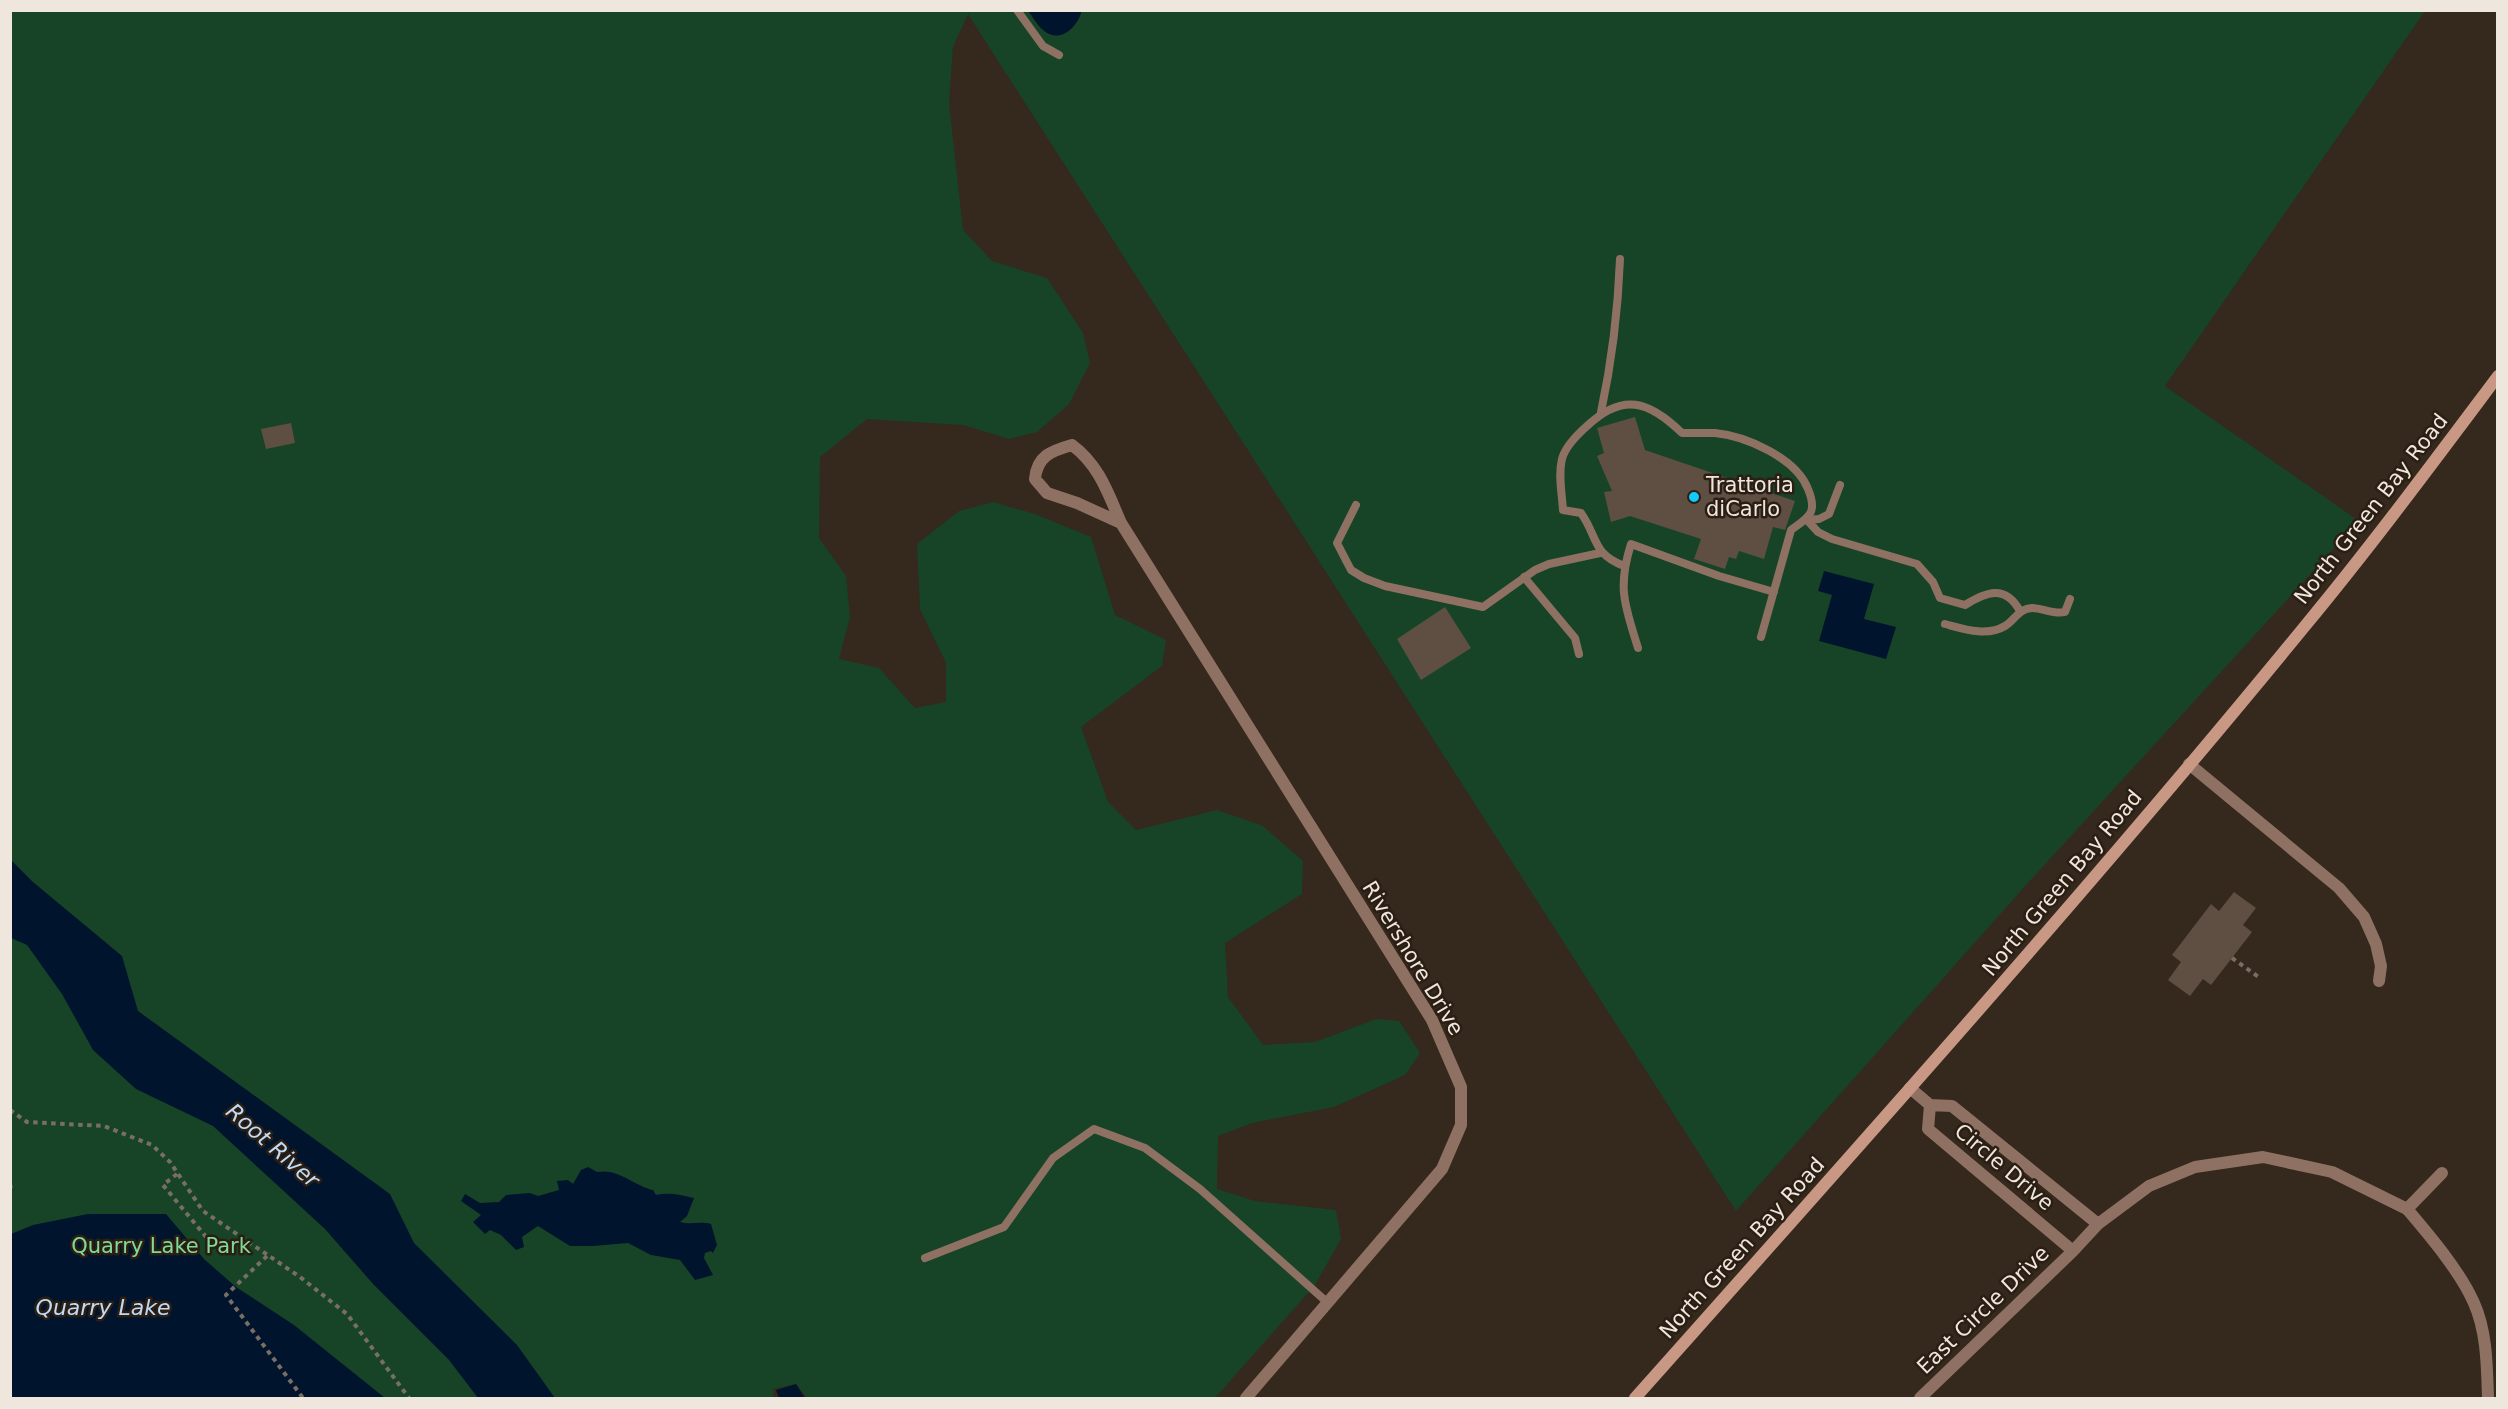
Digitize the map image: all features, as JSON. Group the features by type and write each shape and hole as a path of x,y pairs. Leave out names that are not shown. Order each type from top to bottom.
{"street":[{"name":"North Green Bay Road","path":"1635,1398 1910,1088 2189,764 2305,626 2407,497 2498,376"},
{"name":"Rivershore Drive","path":"1121,523 1077,503 1047,493 1035,479 1036,466 1049,451 1072,445 1086,456 1103,479 1121,523 1432,1020 1461,1087 1461,1125 1442,1169 1246,1398"},
{"path":"2189,764 2339,888 2364,917 2376,944 2381,966 2379,981"},
{"name":"Circle Drive","path":"1910,1088 1930,1105 1952,1106 2098,1224"},
{"name":"Circle Drive","path":"1930,1105 1928,1128 2073,1251"},
{"name":"East Circle Drive","path":"1920,1398 2073,1251 2098,1224 2150,1186 2195,1167 2263,1157 2332,1172 2407,1209"},
{"path":"2442,1173 2407,1209 2438,1246 2474,1303 2487,1354 2488,1398"}],"lane":[{"path":"1017,10 1043,46 1059,55"},
{"path":"1602,412 1618,297 1620,259"},
{"path":"1624,566 1600,552 1588,523 1581,513 1563,510 1560,472 1562,457 1579,433 1602,412 1628,404 1650,407 1668,419 1682,433 1716,433 1761,446 1782,458 1806,483 1811,497 1811,512 1807,520"},
{"path":"1761,637 1791,530 1807,520 1819,519 1829,514 1840,485"},
{"path":"1356,505 1337,543 1351,570 1385,586 1483,607 1524,577 1550,564 1600,552"},
{"path":"1807,520 1818,532 1832,539 1917,564 1933,582 1940,598 1965,605 1980,596 2001,593 2010,596 2020,611"},
{"path":"1638,648 1626,609 1622,582 1631,544 1719,576 1774,592"},
{"path":"1524,577 1575,638 1579,654"},
{"path":"1945,624 1965,629 1990,631 2006,626 2020,611 2032,608 2065,612 2070,599"},
{"path":"925,1258 1004,1227 1053,1158 1094,1129 1145,1148 1173,1168 1200,1189 1328,1303"}],"path":[{"path":"2232,958 2260,978"},
{"path":"10,1110 27,1122 104,1126 152,1145 170,1162 203,1211 347,1314 409,1398"},
{"path":"177,1174 163,1185 207,1238"},
{"path":"267,1256 226,1294 303,1398"}],"green space":[{"name":"Quarry Lake Park","path":"10,11 2425,11 2165,386 2359,521 2027,884 1736,1211 968,14 953,47 949,103 963,230 992,261 1047,278 1083,333 1090,363 1069,404 1037,432 1009,439 963,425 867,419 820,457 819,538 846,576 850,617 839,659 879,668 915,708 946,702 946,663 920,609 917,544 959,511 993,502 1035,514 1091,537 1115,615 1166,640 1162,666 1081,727 1108,802 1136,830 1217,810 1263,826 1303,861 1302,894 1225,943 1228,997 1263,1045 1315,1042 1376,1019 1399,1021 1420,1053 1405,1075 1334,1107 1252,1123 1218,1136 1217,1189 1255,1201 1336,1210 1341,1239 1315,1285 1215,1398 807,1398 796,1384 773,1389 774,1398 11,1398"}],"water":[{"path":"1082,10 1072,28 1056,36 1043,30 1028,11"},
{"path":"1824,571 1874,584 1864,619 1896,627 1886,659 1819,641 1832,595 1818,591"},
{"name":"Root River","path":"10,859 33,882 122,956 138,1011 390,1194 414,1243 517,1345 555,1398 478,1398 449,1360 374,1285 325,1229 213,1126 136,1089 93,1050 62,994 27,945 11,938"},
{"path":"588,1167 597,1172 612,1172 653,1190 656,1195 670,1194 694,1198 687,1216 680,1222 711,1224 717,1245 713,1253 711,1251 705,1253 704,1258 713,1275 695,1280 680,1260 651,1255 628,1243 570,1246 538,1226 522,1237 524,1247 516,1250 501,1235 490,1230 485,1234 473,1222 481,1215 461,1201 465,1194 480,1203 499,1202 506,1195 530,1193 538,1196 559,1190 557,1181 568,1180 573,1184 581,1170"},
{"name":"Quarry Lake","path":"88,1214 166,1214 204,1259 236,1287 294,1325 385,1398 11,1398 11,1234 33,1225"},
{"path":"796,1384 805,1398 779,1398 776,1390"}],"building":[{"name":"Trattoria diCarlo","path":"1635,417 1645,450 1795,501 1785,530 1773,527 1764,559 1739,551 1736,559 1729,557 1725,569 1694,559 1701,539 1630,516 1611,522 1604,492 1612,491 1597,456 1604,453 1597,428"},
{"path":"291,423 295,443 266,449 261,429"},
{"path":"1445,607 1471,648 1421,680 1397,639"},
{"path":"2234,892 2256,908 2243,925 2252,932 2211,985 2203,979 2190,996 2168,980 2181,962 2172,955 2211,904 2219,911"}],"place":[{"name":"Trattoria diCarlo","path":"1694,497"}]}
